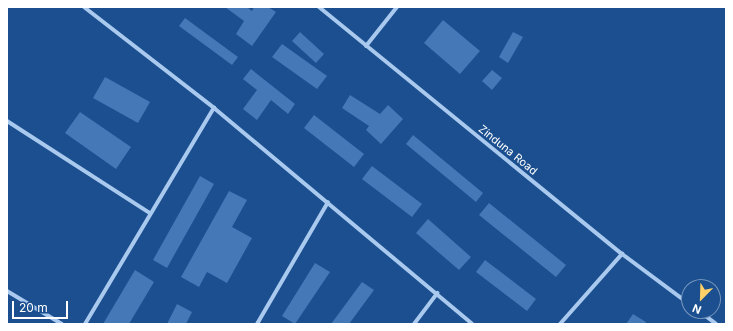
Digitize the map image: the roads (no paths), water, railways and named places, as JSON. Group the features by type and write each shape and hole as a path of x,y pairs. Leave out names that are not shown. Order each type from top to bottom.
{"street":[{"path":"84,7 214,108 437,293 472,324"},
{"name":"Zinduna Road","path":"319,7 622,254 681,298"},
{"path":"366,46 397,7"},
{"path":"85,324 214,108"},
{"path":"7,121 150,213"},
{"path":"257,324 328,202"},
{"path":"560,324 622,254"},
{"path":"7,290 62,324"},
{"path":"414,324 437,293"}]}
